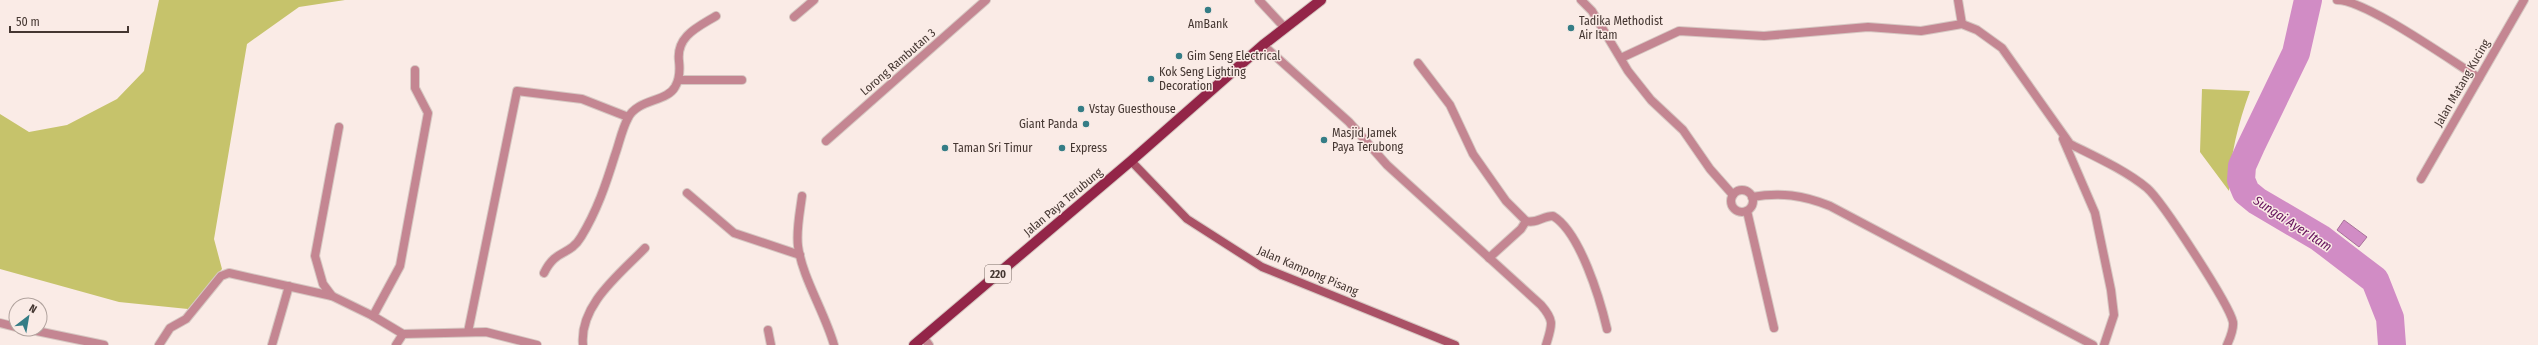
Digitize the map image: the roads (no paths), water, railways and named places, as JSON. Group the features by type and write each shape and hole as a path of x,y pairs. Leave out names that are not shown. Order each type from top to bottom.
{"main road":[{"name":"Jalan Paya Terubung","path":"914,345 927,341 1264,45 1318,1"},
{"name":"Jalan Kampong Pisang","path":"1131,161 1187,219 1262,267 1455,345"}],"street":[{"path":"794,17 814,0"},
{"name":"Lorong Rambutan 3","path":"826,141 986,0"},
{"path":"1259,0 1285,28"},
{"path":"1581,0 1592,11 1628,71 1651,100 1683,130 1710,169 1733,195 1732,203 1735,210 1742,212 1747,211 1753,204 1752,197"},
{"path":"1958,0 1962,24"},
{"path":"2337,0 2348,0 2388,21 2479,78"},
{"name":"Jalan Matang Kucing","path":"2421,179 2524,0"},
{"path":"544,273 554,257 569,251 581,238 603,195 628,117 650,100 669,94 675,89 679,80 678,49 682,41 687,35 716,16"},
{"path":"1621,58 1679,31 1764,36 1868,28 1921,31 1962,24 1977,30 2002,48 2070,144 2086,151 2148,189 2184,236 2230,314 2233,329 2227,345"},
{"path":"1264,45 1349,122 1387,165 1550,316 1552,324 1546,345"},
{"path":"1418,63 1450,105 1473,154 1506,201 1526,221 1535,222 1547,216 1559,219 1583,255 1598,294 1607,329"},
{"path":"373,316 400,266 428,113 415,88 415,70"},
{"path":"679,80 742,80"},
{"path":"468,332 517,91 582,99 628,117"},
{"path":"332,296 323,284 315,256 339,127"},
{"path":"2059,130 2095,213 2111,290 2114,316 2104,345"},
{"path":"1733,195 1744,191 1752,197 1790,194 1805,196 1830,206 2093,345"},
{"path":"687,193 734,233 800,255"},
{"path":"802,196 798,245 800,255 827,321 834,345"},
{"path":"1747,211 1774,328"},
{"path":"1489,258 1521,229 1526,221"},
{"path":"583,345 582,335 597,297 645,248"},
{"path":"159,345 170,328 186,319 221,276 229,273 332,296 373,316 403,334 486,332 537,345"},
{"path":"272,345 289,286"},
{"path":"768,330 771,345"},
{"path":"48,333 104,345"},
{"path":"396,345 403,334"}],"waterway":[{"name":"Sungai Ayer Itam","path":"2308,0 2296,53 2242,166 2241,180 2246,192 2257,201 2320,238 2375,280 2390,318 2392,345"}],"place":[{"name":"AmBank","path":"1208,10"},
{"name":"Tadika Methodist Air Itam","path":"1571,28"},
{"name":"Gim Seng Electrical","path":"1179,56"},
{"name":"Kok Seng Lighting Decoration","path":"1151,79"},
{"name":"Vstay Guesthouse","path":"1081,109"},
{"name":"Giant Panda","path":"1086,124"},
{"name":"Masjid Jamek Paya Terubong","path":"1324,140"},
{"name":"Taman Sri Timur","path":"945,148"},
{"name":"Express","path":"1062,148"}]}
